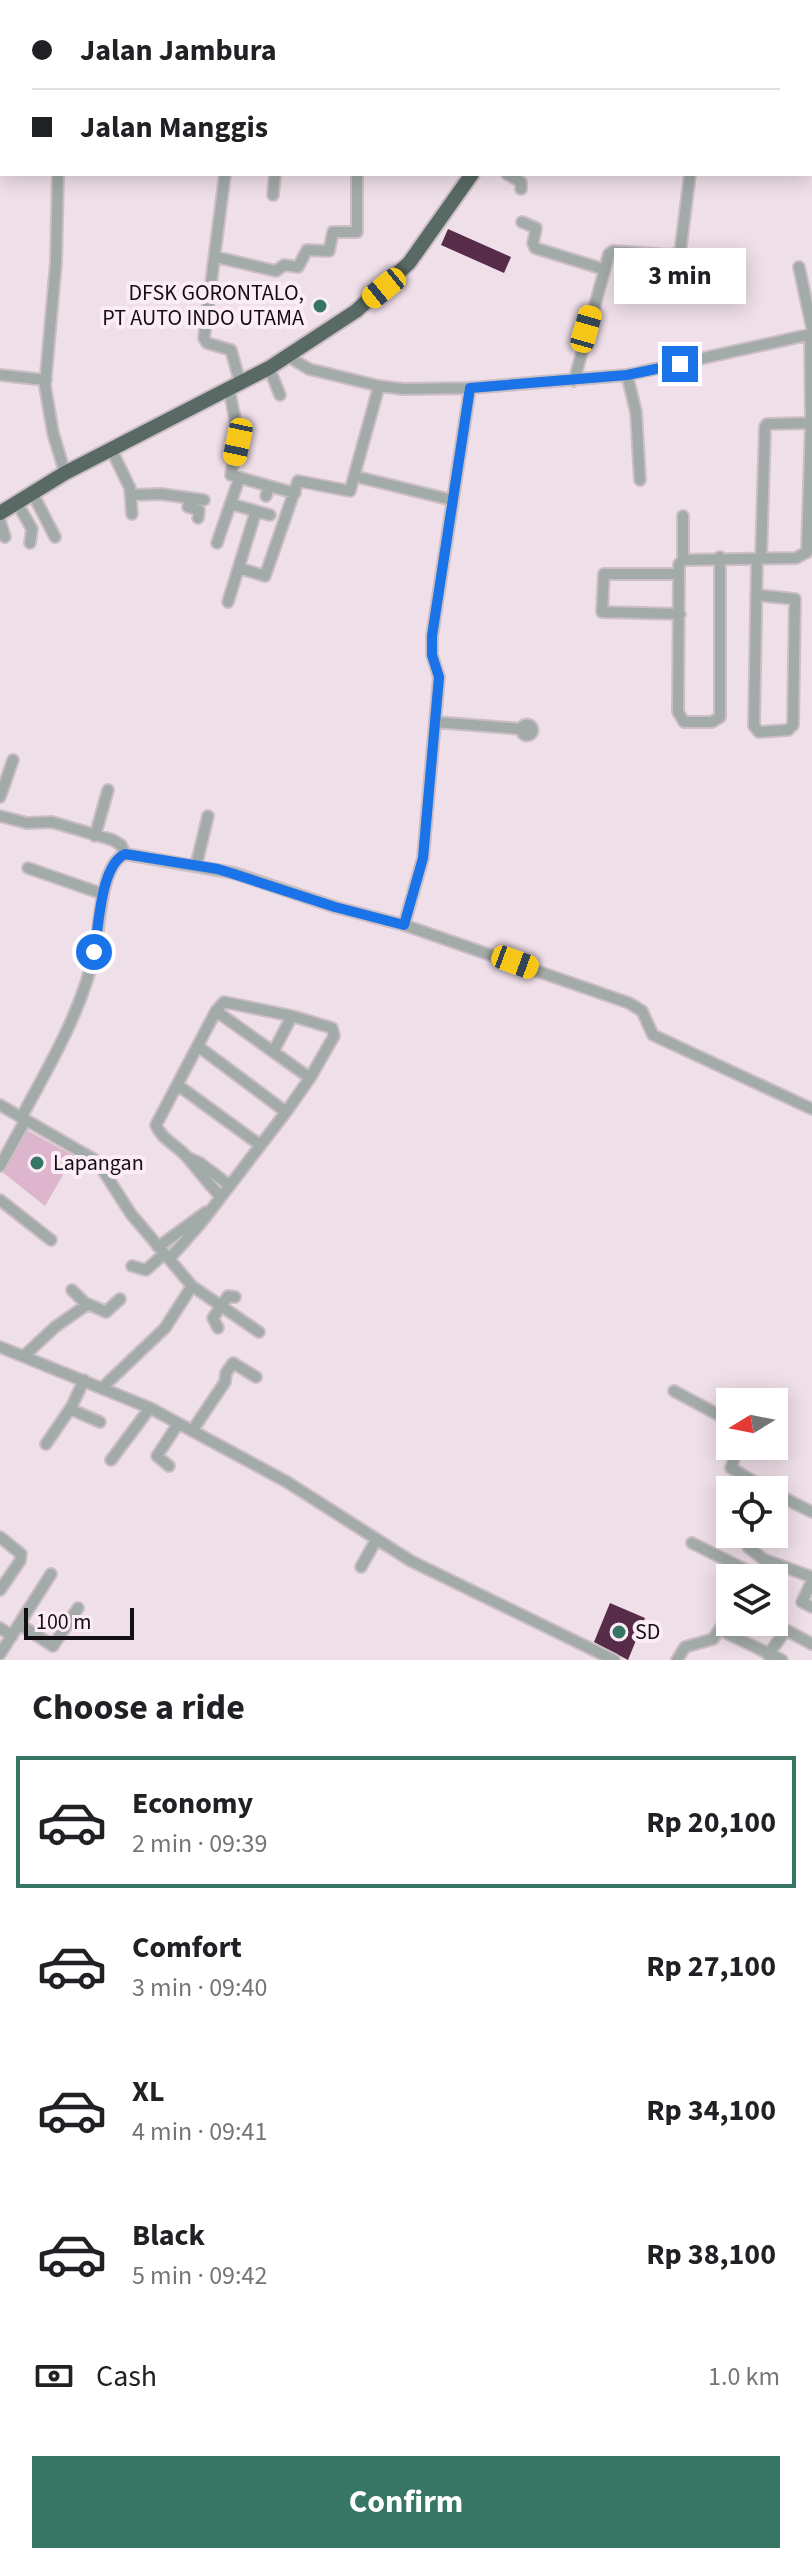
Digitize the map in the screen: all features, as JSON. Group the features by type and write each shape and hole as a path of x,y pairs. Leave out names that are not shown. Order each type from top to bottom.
{"highway":[{"path":"0,513 65,473 289,357 384,288 409,263 471,176"}],"street":[{"path":"58,176 56,262 46,380 53,433 65,473"},
{"path":"225,176 204,338 207,343 231,350 238,434 231,475 268,491 295,493"},
{"path":"273,195 275,176"},
{"path":"216,257 276,271 284,265 298,267 304,251 329,251 333,232 357,232 357,176"},
{"path":"510,176 521,182 521,189"},
{"path":"574,381 603,269 613,251 680,253 690,176"},
{"path":"522,222 536,228 535,248 603,269"},
{"path":"720,557 720,717 712,722 684,722 679,717 679,564 683,560 720,557 801,557 807,552 811,332 799,267"},
{"path":"289,357 309,369 379,386 403,389 470,388 627,375 811,332"},
{"path":"269,368 280,395"},
{"path":"0,375 46,380"},
{"path":"627,375 636,412 640,480"},
{"path":"239,568 265,576 300,480 350,491 379,386"},
{"path":"404,925 423,858 439,677 432,655 432,636 470,388"},
{"path":"756,595 795,599 793,725 788,730 759,732 754,726 756,595 765,427 767,424 811,423"},
{"path":"111,449 132,495 132,514"},
{"path":"362,478 452,500"},
{"path":"217,543 239,479"},
{"path":"33,494 55,537"},
{"path":"132,495 204,500"},
{"path":"190,498 188,507 199,510 198,518"},
{"path":"17,503 32,529 30,543"},
{"path":"231,504 270,515"},
{"path":"228,602 256,511"},
{"path":"683,516 683,560"},
{"path":"0,521 5,537"},
{"path":"678,574 604,574 602,612 680,614"},
{"path":"435,722 522,729"},
{"path":"0,797 13,760"},
{"path":"95,836 108,790"},
{"path":"0,816 27,823 52,822 116,841 125,854"},
{"path":"196,866 208,816"},
{"path":"0,1166 50,1064 87,978 103,894 115,861 125,854 218,869 335,907 404,925 629,1003 642,1011 653,1035 812,1109"},
{"path":"28,868 103,894"},
{"path":"132,1266 146,1270 208,1211 229,1185 286,1112 310,1078 334,1036 334,1030 292,1016 224,1002 216,1011 156,1125 159,1132 214,1181 220,1196"},
{"path":"216,1011 310,1078"},
{"path":"273,1052 292,1016"},
{"path":"199,1047 286,1112"},
{"path":"179,1086 260,1145"},
{"path":"0,1105 97,1161 131,1214 192,1286 259,1332"},
{"path":"214,1181 229,1185"},
{"path":"2,1205 51,1240"},
{"path":"164,1253 208,1211"},
{"path":"103,1387 165,1328 192,1286"},
{"path":"72,1290 87,1305"},
{"path":"218,1328 213,1318 228,1296 235,1297"},
{"path":"24,1356 55,1327 87,1305 106,1312 120,1299"},
{"path":"0,1347 150,1408 287,1482 376,1540 458,1586 597,1656 614,1660"},
{"path":"192,1431 225,1382 226,1373 233,1363 256,1377"},
{"path":"46,1444 62,1416 70,1409 84,1380"},
{"path":"674,1391 716,1414"},
{"path":"111,1460 150,1408"},
{"path":"70,1409 100,1422"},
{"path":"169,1466 157,1456 178,1424"},
{"path":"734,1460 731,1468 744,1476"},
{"path":"788,1500 812,1512"},
{"path":"0,1537 18,1549 21,1558 0,1590"},
{"path":"361,1567 376,1540"},
{"path":"692,1543 732,1564"},
{"path":"749,1548 763,1559 812,1579 802,1602 812,1607"},
{"path":"761,1564 763,1559"},
{"path":"0,1654 51,1574"},
{"path":"19,1624 53,1646 78,1608"},
{"path":"0,1628 12,1636"},
{"path":"768,1655 786,1630 812,1644"},
{"path":"677,1660 685,1647 708,1642 716,1634"},
{"path":"732,1636 782,1660"}],"shaded area":[{"name":"Lapangan","path":"23,1128 74,1156 45,1206 0,1170"}],"building":[{"path":"448,229 511,257 504,273 441,245"},
{"name":"SD","path":"610,1603 645,1618 628,1660 594,1642"}],"place":[{"name":"DFSK GORONTALO, PT AUTO INDO UTAMA","path":"320,306"},
{"name":"Lapangan","path":"37,1163"},
{"name":"SD","path":"619,1632"}],"route":[{"path":"94,952 100,911 112,866 119,856 125,854 218,869 335,907 404,925 423,858 439,677 432,655 432,636 470,388 627,375 680,364"}]}
